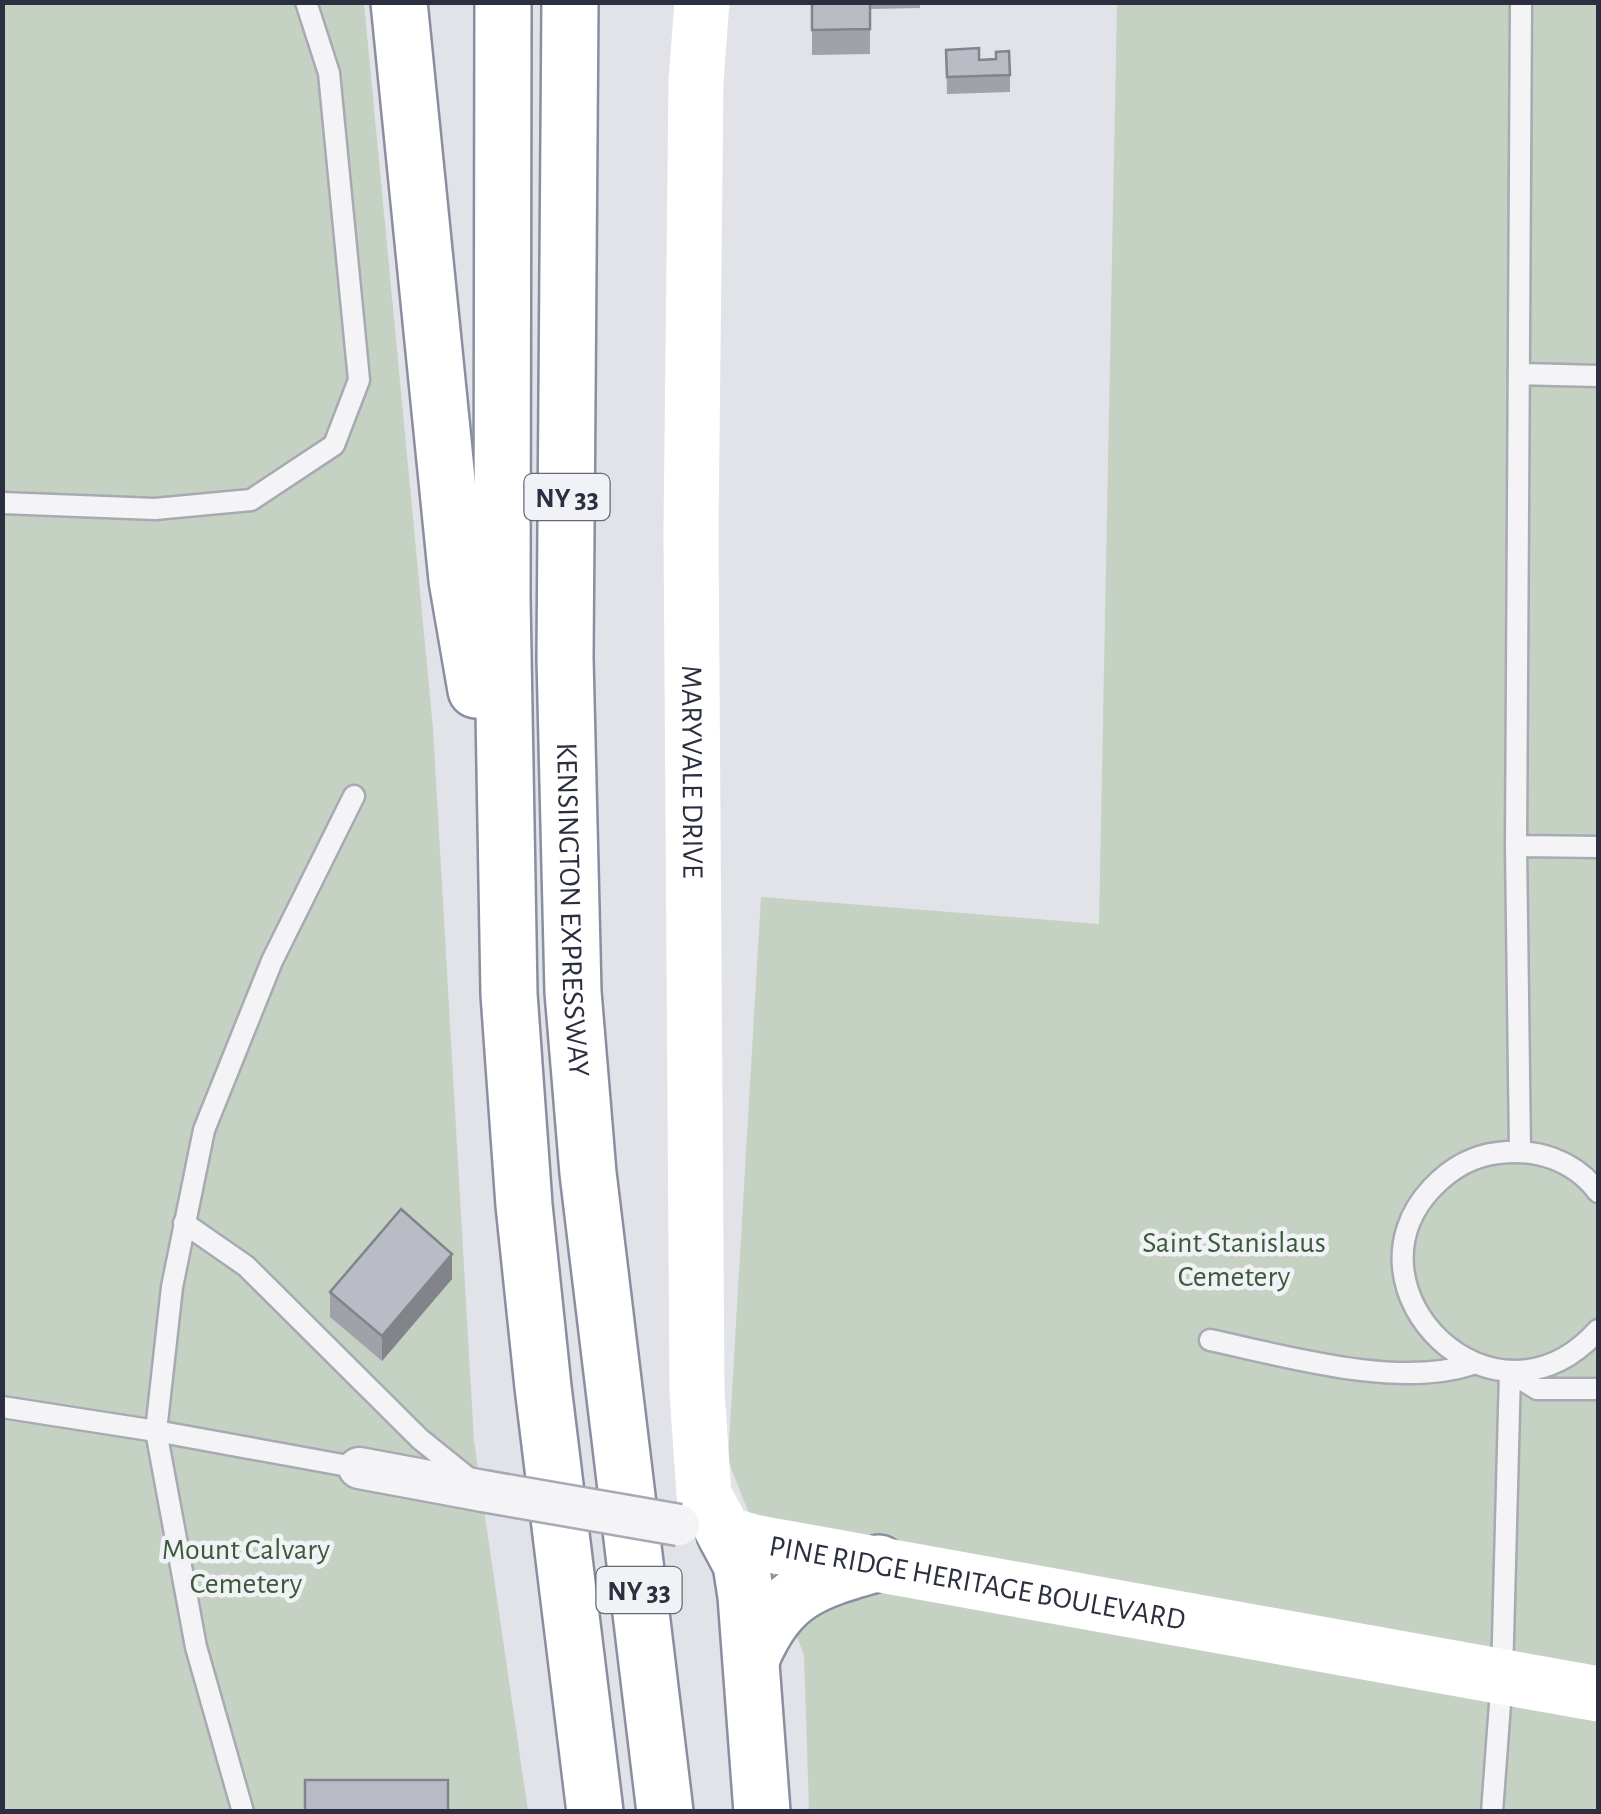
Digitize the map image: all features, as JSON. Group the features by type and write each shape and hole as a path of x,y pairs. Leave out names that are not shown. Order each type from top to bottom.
{"main road":[{"path":"399,2 457,580 505,856"},
{"name":"NY 33","path":"503,2 505,856 509,994 542,1387 595,1812"},
{"name":"KENSINGTON EXPRESSWAY","path":"570,2 565,658 573,992 588,1173 665,1812"},
{"name":"MARYVALE DRIVE","path":"702,2 695,97 691,533 696,1360 704,1495 702,1530 741,1564 752,1656 762,1812"},
{"name":"PINE RIDGE HERITAGE BOULEVARD","path":"702,1530 1598,1694"},
{"path":"752,1656 771,1618 796,1592 815,1582 879,1563"}],"street":[{"name":"PINE RIDGE HERITAGE BOULEVARD","path":"359,1468 702,1530"}],"lane":[{"path":"2,503 155,509 251,500 334,445 360,380 329,73 306,2"},
{"path":"1520,1150 1516,846 1522,2"},
{"path":"1519,374 1598,376"},
{"path":"243,1812 196,1646 156,1431 172,1288 204,1130 272,960 354,796"},
{"path":"1516,846 1598,848"},
{"path":"1598,1192 1589,1180 1558,1159 1520,1150 1482,1154 1448,1172 1421,1200 1406,1236 1404,1275 1416,1312 1440,1342 1472,1364 1510,1372 1537,1388 1598,1390"},
{"path":"184,1223 246,1266 420,1439 483,1490"},
{"path":"1510,1372 1548,1366 1582,1349 1598,1330"},
{"path":"1210,1340 1343,1369 1449,1372 1472,1364"},
{"path":"1492,1812 1502,1677 1510,1372"},
{"path":"2,1407 359,1468"}],"green space":[{"name":"Mount Calvary Cemetery","path":"3,3 364,3 433,728 474,1441 528,1811 3,1812"},
{"name":"Saint Stanislaus Cemetery","path":"1117,3 1598,3 1598,1811 809,1811 804,1655 728,1460 761,897 1099,924"}],"building":[{"path":"812,2 870,2 870,29 812,30"},
{"path":"979,48 979,60 996,59 996,52 1009,51 1010,75 947,77 946,50"},
{"path":"401,1209 452,1254 382,1336 330,1292"},
{"path":"305,1780 448,1780 448,1812 305,1812"}]}
